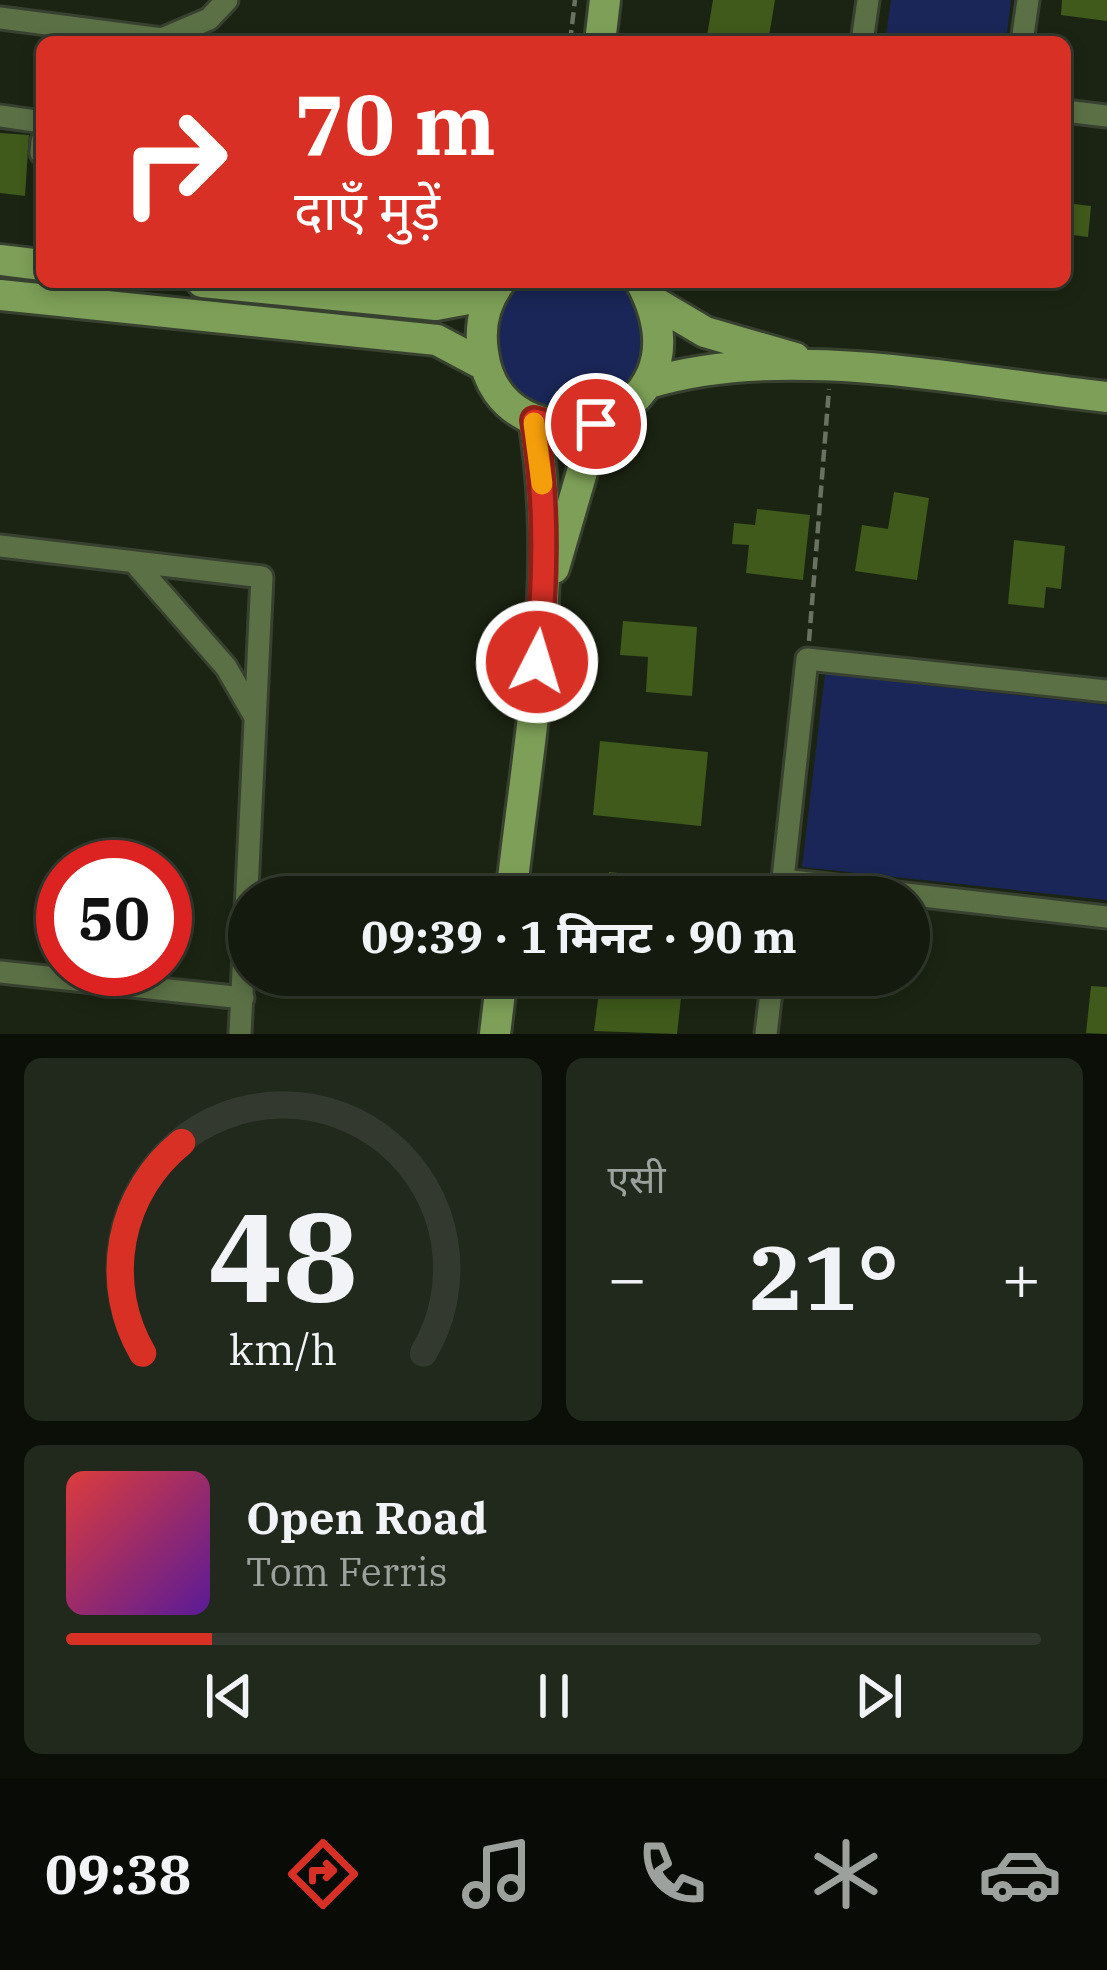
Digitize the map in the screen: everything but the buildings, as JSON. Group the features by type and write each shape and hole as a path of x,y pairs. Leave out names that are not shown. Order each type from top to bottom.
{"main road":[{"path":"601,36 605,0"},
{"path":"0,260 36,264"},
{"path":"263,288 436,305 495,289"},
{"path":"495,289 480,330 484,365 502,396 534,420 564,428 596,424 630,406 649,382 661,344 646,291"},
{"path":"646,291 705,332 830,368"},
{"path":"0,295 437,340 484,365"},
{"path":"649,382 700,367 830,368 1107,397"},
{"path":"513,876 543,614 542,468 534,420"},
{"path":"543,614 578,470 596,424"},
{"path":"495,1034 500,996"}],"street":[{"path":"169,36 209,20 227,0"},
{"path":"863,36 868,0"},
{"path":"1023,36 1028,0"},
{"path":"0,18 70,35"},
{"path":"1071,112 1107,116"},
{"path":"0,116 36,121"},
{"path":"0,546 262,577 240,1034"},
{"path":"134,562 226,667 255,718"},
{"path":"783,876 807,659 1107,692"},
{"path":"930,901 1107,917"},
{"path":"0,972 243,998"},
{"path":"766,1034 771,996"}],"path":[{"path":"572,36 575,0"},
{"path":"807,659 830,368"}],"shaded area":[{"path":"891,0 1011,0 1007,36 886,36"},
{"path":"516,288 621,288 642,318 644,351 630,380 604,401 572,411 540,410 514,393 499,358 497,336 507,300"},
{"path":"825,674 1107,705 1107,900 930,881 930,876 802,867"}],"slow traffic":[{"path":"534,423 542,484"}],"route":[{"path":"537,662 543,614 542,468 534,420 564,428 596,424"}]}
